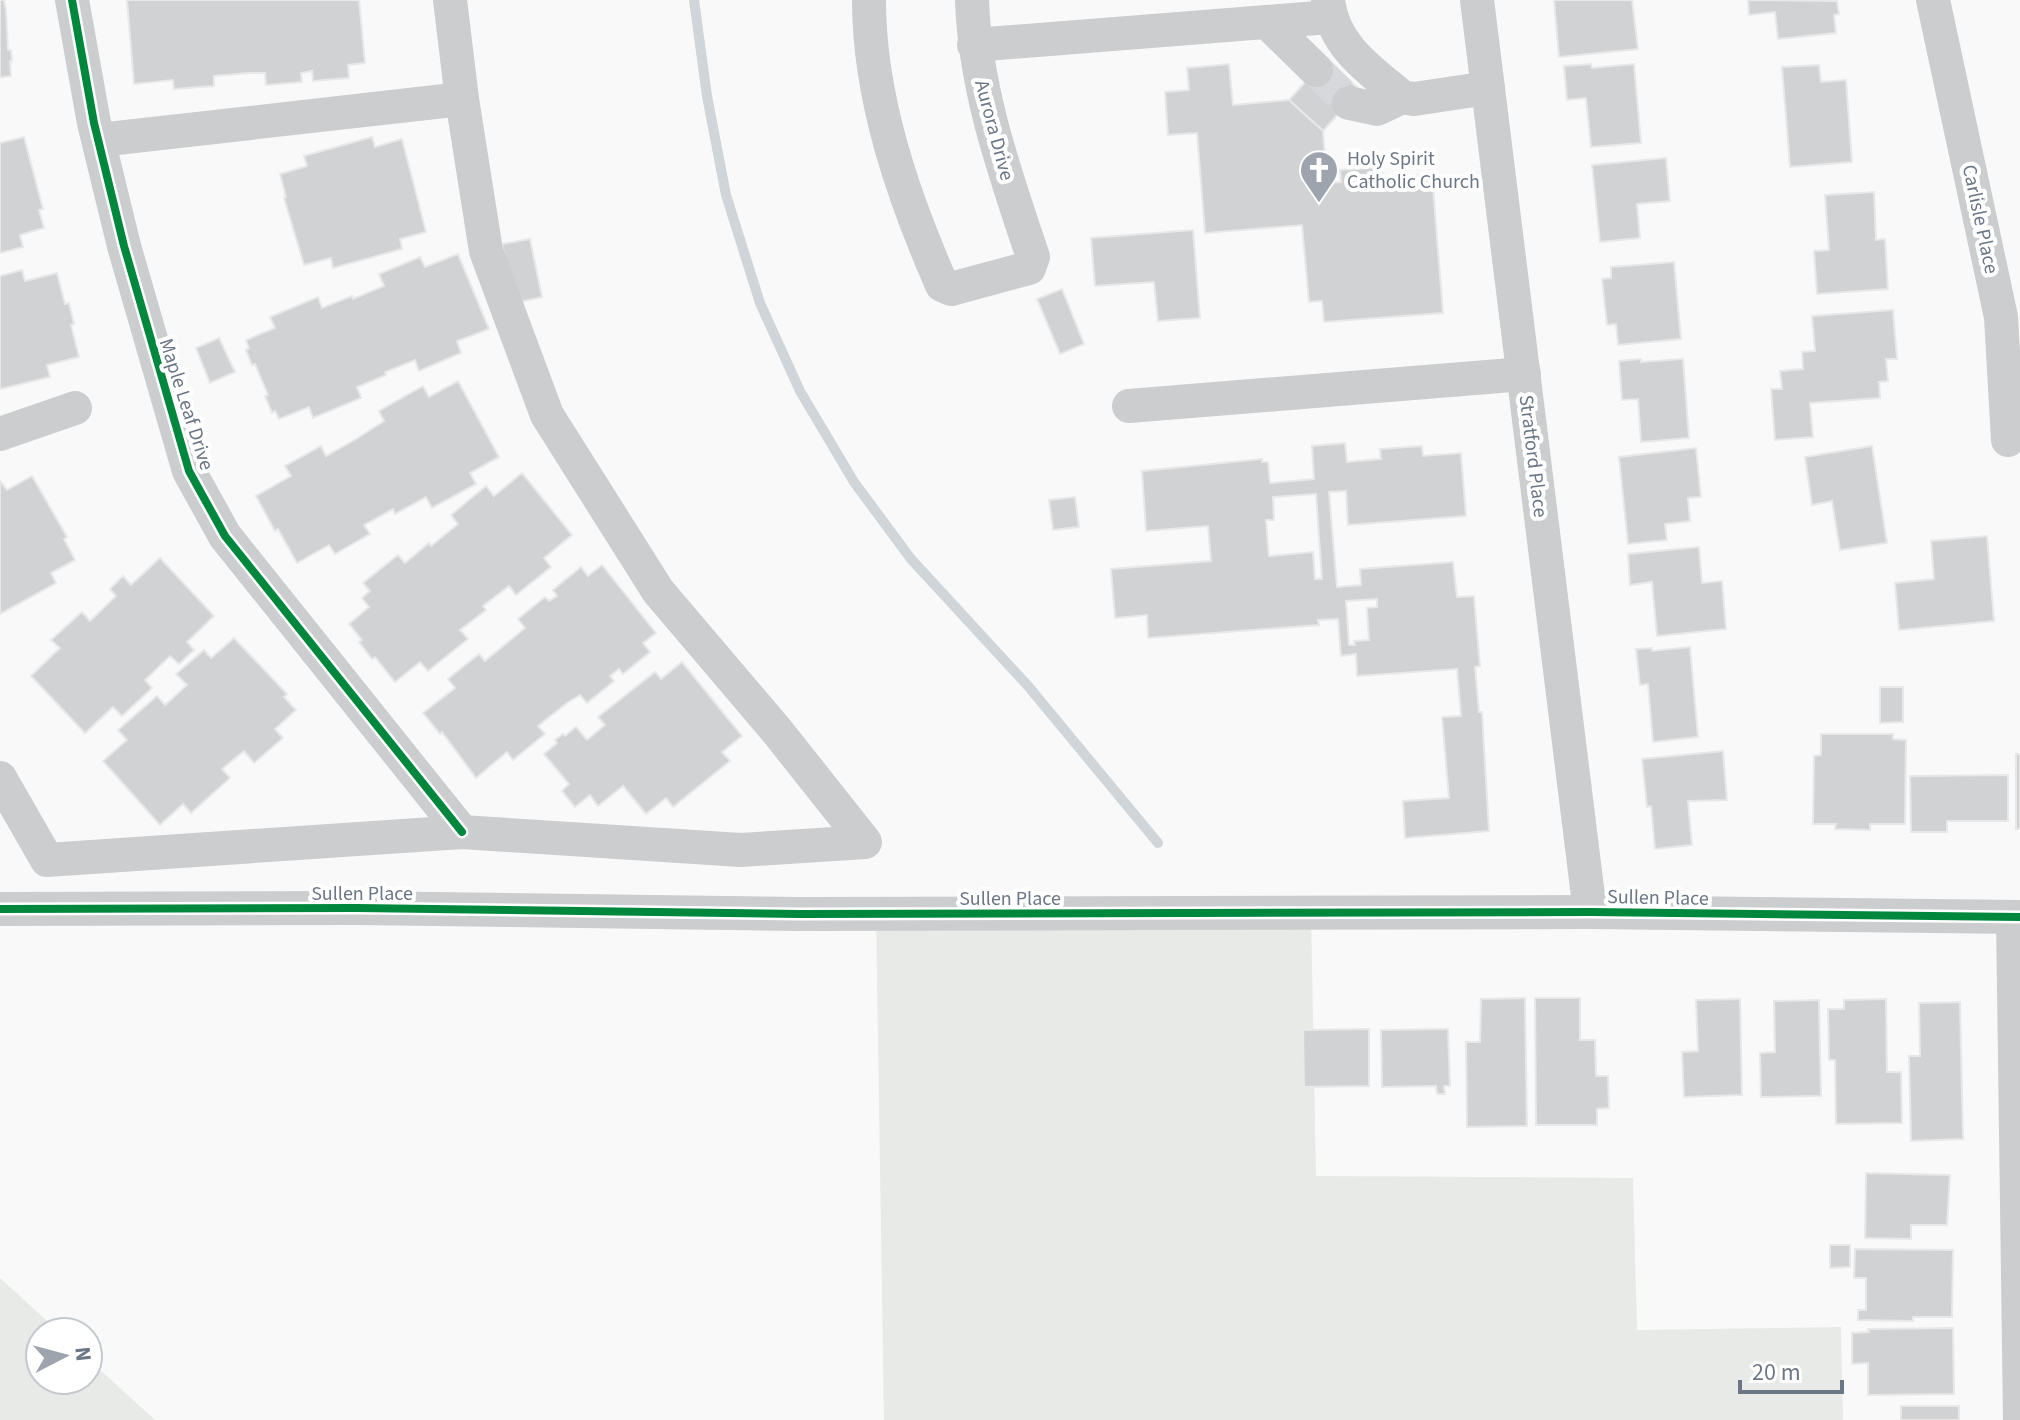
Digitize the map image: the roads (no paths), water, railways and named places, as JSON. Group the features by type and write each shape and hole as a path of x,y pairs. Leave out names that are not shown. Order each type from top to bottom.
{"street":[{"name":"Maple Leaf Drive","path":"72,0 99,140 132,276 189,471 225,536 462,832"},
{"path":"0,778 47,860 462,832 741,850 865,842 777,731 658,591 547,415 486,251 450,0"},
{"name":"Aurora Drive","path":"869,0 873,61 882,110 902,182 942,285 951,289 1029,268 1033,257 994,138 974,45 972,0"},
{"name":"Stratford Place","path":"1477,0 1590,912"},
{"name":"Carlisle Place","path":"1933,0 2001,317 2008,440"},
{"path":"974,45 1267,22 1329,8 1340,41 1402,97 1414,99 1488,88"},
{"path":"1267,22 1316,70"},
{"path":"1349,103 1377,109 1402,97"},
{"path":"99,140 462,99"},
{"path":"1129,406 1524,374"},
{"path":"0,434 75,408"},
{"name":"Sullen Place","path":"0,909 357,908 799,914 1590,912 2016,917"},
{"path":"2016,917 2020,1420"}],"waterway":[{"path":"694,0 707,96 726,195 760,303 800,391 854,482 911,559 1028,686 1158,843"}],"tunnel":[{"path":"1316,70 1349,103"}],"place":[{"name":"Holy Spirit Catholic Church","path":"1319,204"}]}
